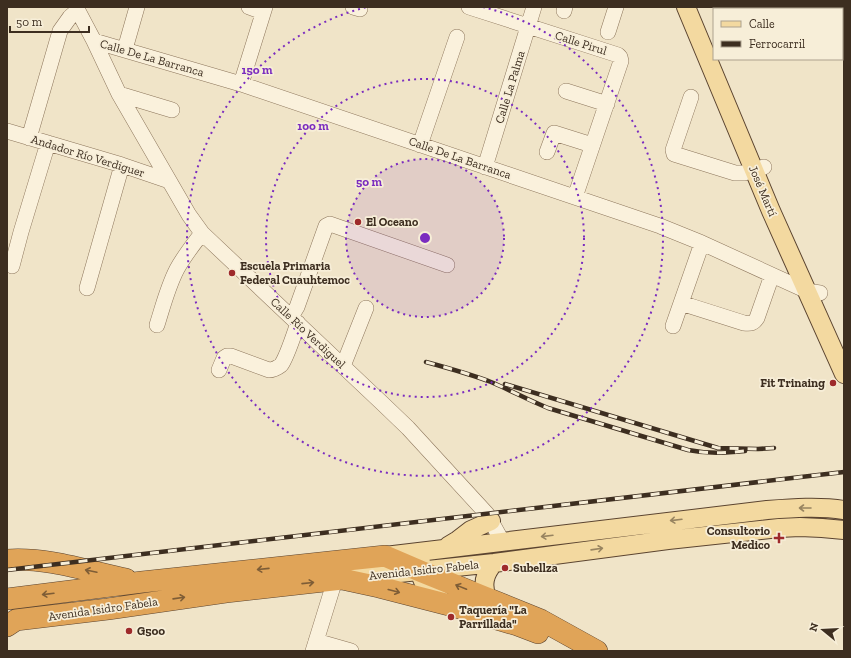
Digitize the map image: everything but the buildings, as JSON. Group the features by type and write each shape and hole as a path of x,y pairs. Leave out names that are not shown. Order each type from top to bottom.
{"highway":[{"name":"Avenida Isidro Fabela","path":"7,599 142,582 385,556 421,561"},
{"path":"7,560 52,563 142,582"},
{"path":"421,561 487,598 541,620 597,651"},
{"name":"Avenida Isidro Fabela","path":"10,622 226,592 338,580"},
{"path":"338,580 379,587 448,605 531,630 574,651"}],"main road":[{"name":"José Martí","path":"686,7 813,292 844,374"},
{"path":"695,7 713,49"},
{"name":"José Martí","path":"717,60 758,168"},
{"name":"José Martí","path":"813,292 844,348"},
{"name":"Avenida Isidro Fabela","path":"421,561 443,548 767,510 819,508 844,510"},
{"path":"699,518 700,536"},
{"path":"443,548 490,521"},
{"name":"Avenida Isidro Fabela","path":"338,580 421,561 494,563 700,536 779,528 800,527 844,530"},
{"path":"421,561 422,581 430,591 448,605"},
{"path":"487,598 484,579 486,573 494,563"}],"street":[{"path":"125,50 137,7"},
{"path":"241,84 264,9 249,7"},
{"name":"Calle Pirul","path":"469,7 619,56 621,59 575,197"},
{"name":"Calle La Palma","path":"485,167 534,7"},
{"path":"608,32 616,7"},
{"path":"29,138 60,31 77,8"},
{"name":"Calle Río Verdiguel","path":"77,8 119,94 189,215 202,233 408,428 487,514 502,541"},
{"path":"420,145 457,37"},
{"name":"Calle De La Barranca","path":"94,41 241,84 660,226 813,292"},
{"path":"566,91 606,104"},
{"path":"119,94 172,110"},
{"path":"691,97 673,150 674,154 730,172 744,173 758,168"},
{"name":"Andador Río Verdiguer","path":"7,131 122,165 169,181"},
{"path":"547,152 553,133 555,132 592,145"},
{"path":"12,266 48,143"},
{"path":"87,288 122,165"},
{"path":"219,370 224,358 227,356 236,357 270,370 274,370 280,366 284,360 297,307 326,226 330,224 447,265"},
{"path":"157,325 177,269 202,233"},
{"path":"673,326 702,243"},
{"path":"681,303 750,324 757,318 772,275"},
{"path":"343,366 366,308"},
{"path":"338,580 315,646 351,651"}],"railway":[{"path":"426,362 491,382 548,408 688,450 716,453 745,451"},
{"path":"505,384 718,448 774,448"},
{"path":"7,570 844,472"}],"place":[{"name":"El Oceano","path":"358,222"},
{"name":"Escuela Primaria Federal Cuauhtemoc","path":"232,273"},
{"name":"Fit Trinaing","path":"833,383"},
{"name":"Consultorio Medico","path":"779,538"},
{"name":"Subellza","path":"505,568"},
{"name":"Taquería \"La Parrillada\"","path":"451,617"},
{"name":"G500","path":"129,631"}]}
